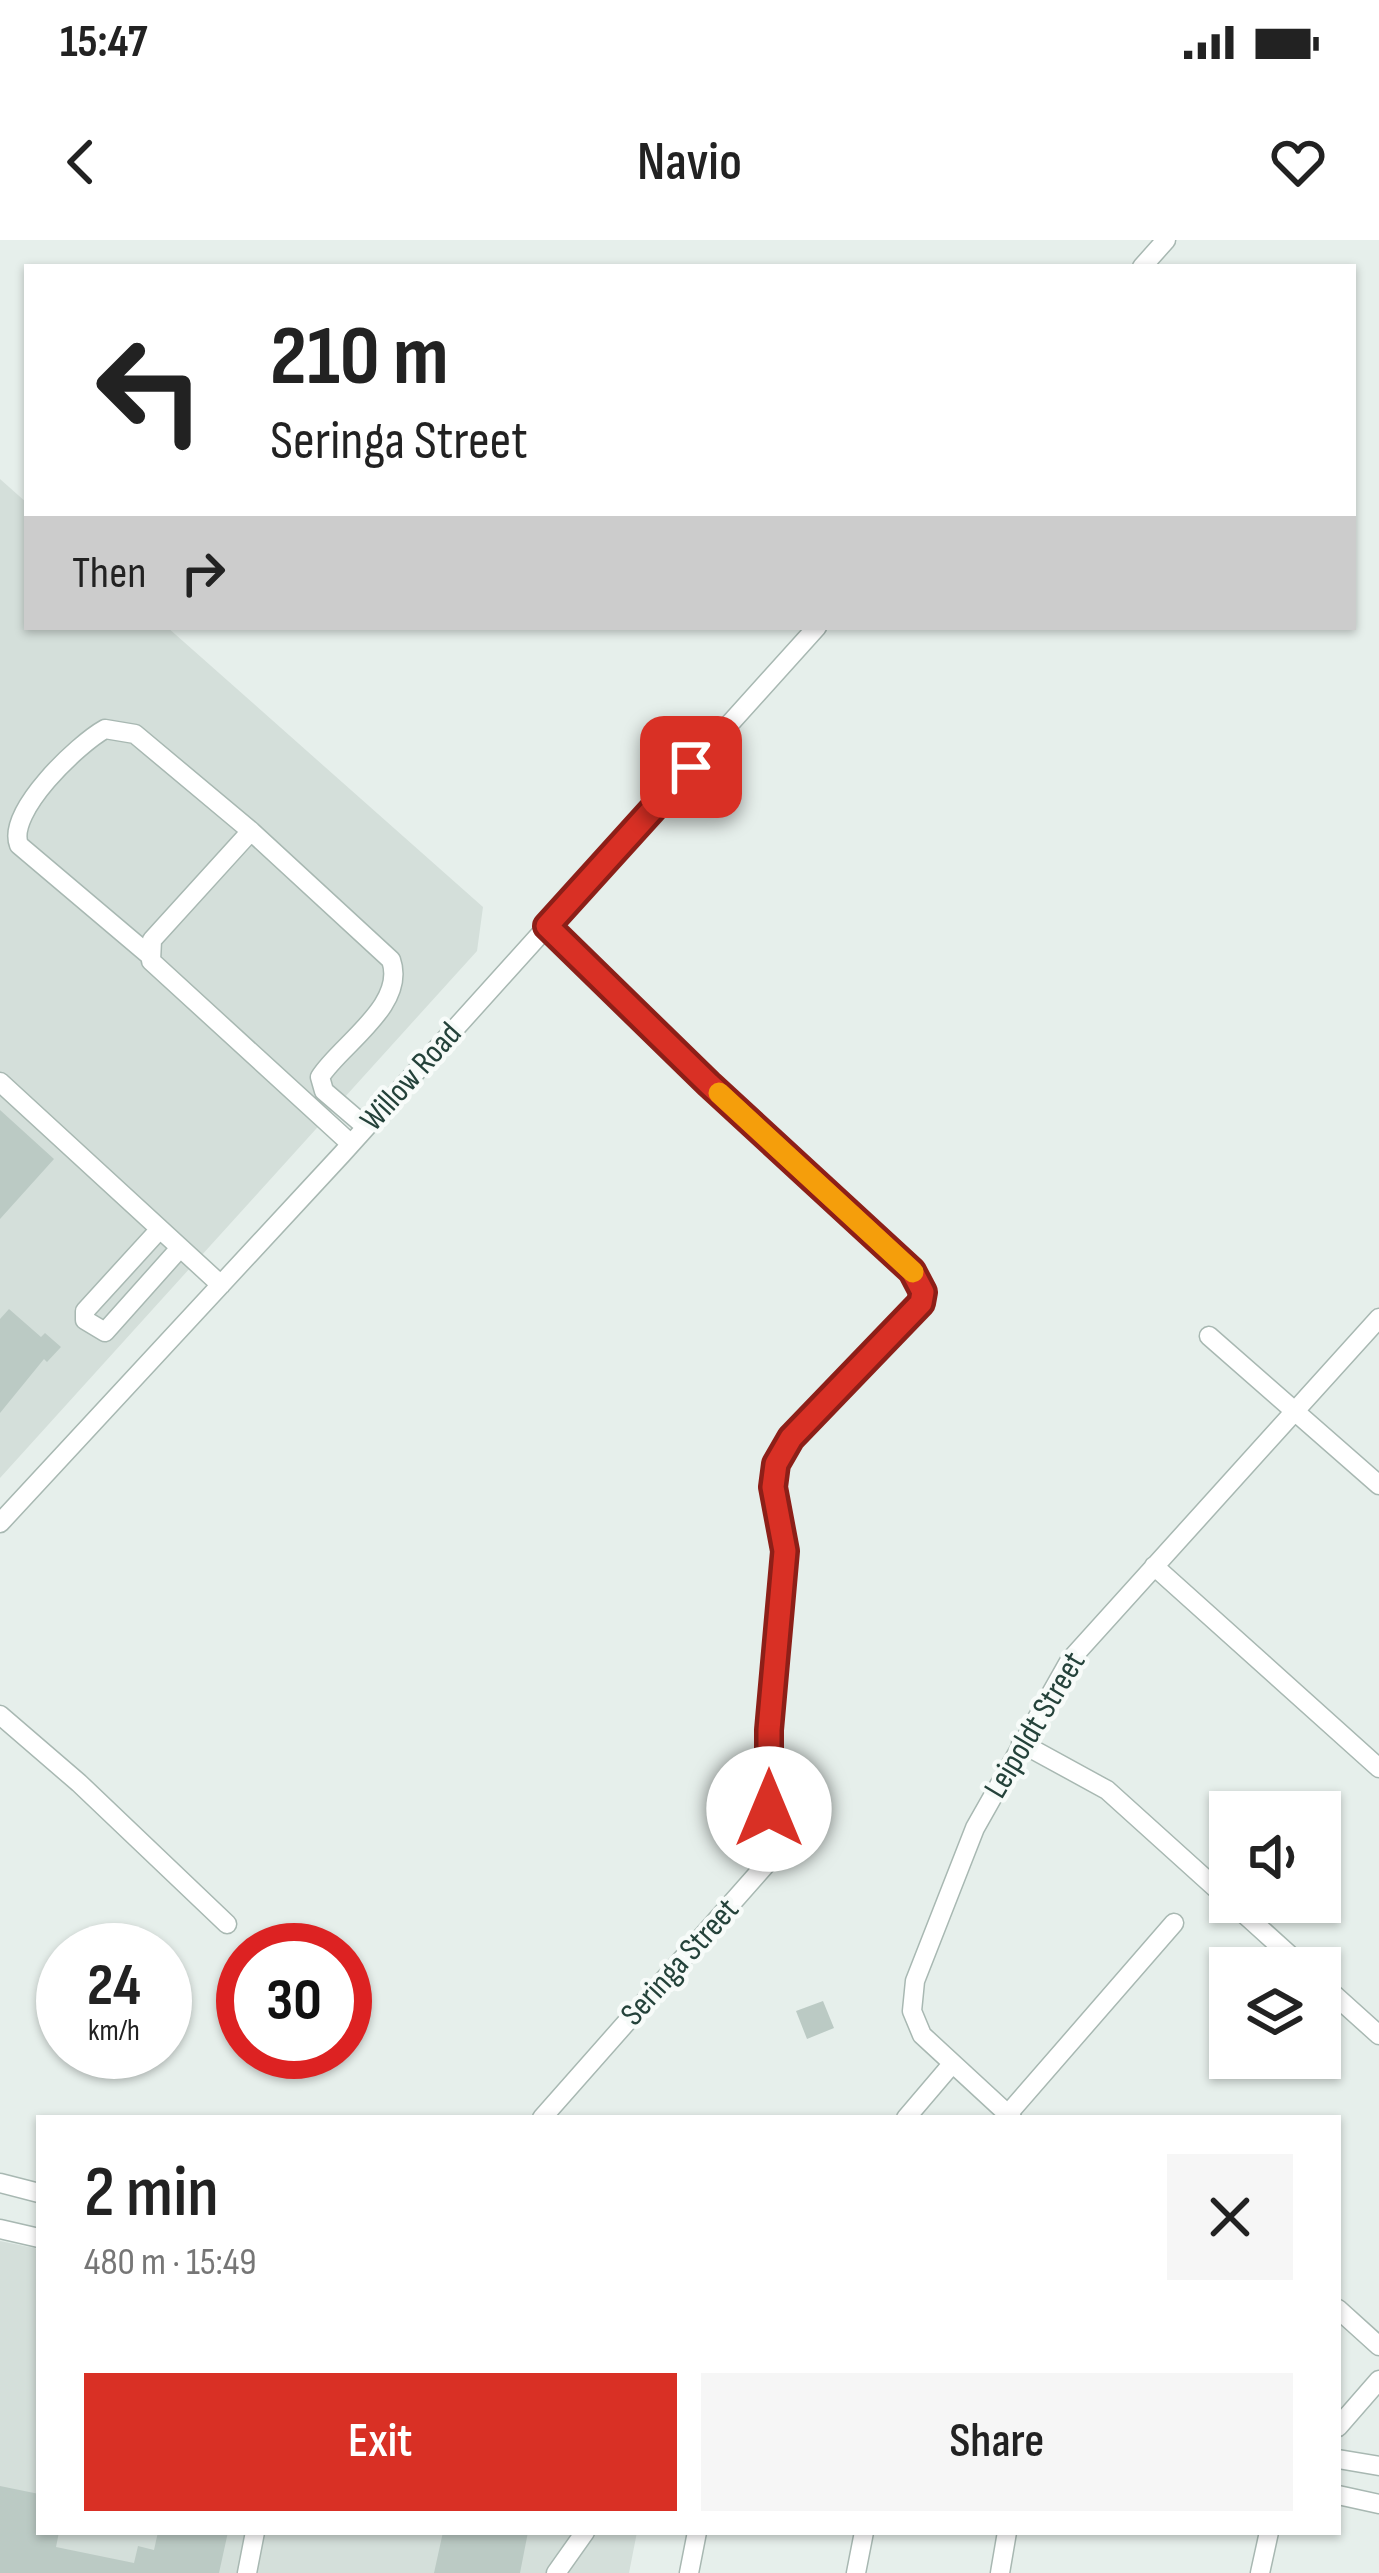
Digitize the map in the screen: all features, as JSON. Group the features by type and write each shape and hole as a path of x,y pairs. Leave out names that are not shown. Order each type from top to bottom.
{"street":[{"path":"1145,264 1166,240"},
{"name":"Willow Road","path":"0,1522 351,1144 815,630"},
{"path":"149,955 19,844 15,835 16,823 32,798 88,740 112,728 135,734 387,955 394,966 387,996 320,1080 324,1091 366,1127"},
{"path":"251,831 152,940 149,955 351,1144"},
{"name":"Seringa Street","path":"545,2115 767,1862 769,1730 785,1551 775,1505 776,1464 791,1438 924,1296 912,1271 547,926"},
{"path":"0,1082 221,1285"},
{"path":"159,1230 85,1311 83,1316 90,1324 105,1332 180,1248"},
{"name":"Leipoldt Street","path":"1009,2115 922,2036 914,2020 915,1982 968,1844 1070,1660 1379,1318"},
{"path":"1209,1336 1379,1485"},
{"path":"1154,1566 1379,1768"},
{"path":"0,1714 226,1923"},
{"path":"1021,1743 1107,1790 1209,1883"},
{"path":"1254,1923 1280,1947"},
{"path":"1011,2115 1174,1924"},
{"path":"1341,2001 1379,2035"},
{"path":"909,2115 952,2064"},
{"path":"0,2183 36,2192"},
{"path":"0,2230 36,2237"},
{"path":"1341,2312 1379,2346"},
{"path":"1341,2424 1379,2380"},
{"path":"1341,2460 1379,2466"},
{"path":"1341,2496 1379,2504"},
{"path":"247,2573 254,2535"},
{"path":"556,2573 583,2535"},
{"path":"689,2573 696,2535"},
{"path":"856,2573 862,2535"},
{"path":"1000,2573 1006,2535"},
{"path":"1259,2573 1268,2535"}],"shaded area":[{"path":"0,479 24,500 24,630 170,630 483,907 477,951 0,1478"},
{"path":"0,2241 36,2248 36,2535 636,2535 629,2573 0,2573"}],"building":[{"path":"0,1110 54,1159 0,1219"},
{"path":"9,1309 41,1337 45,1333 61,1347 47,1362 44,1359 0,1413 0,1319"},
{"path":"823,2001 834,2028 807,2039 796,2011"},
{"path":"0,2486 36,2493 36,2535 58,2535 56,2547 134,2563 138,2546 154,2550 157,2535 227,2535 219,2573 0,2573"},
{"path":"442,2535 527,2535 520,2573 434,2573"}],"slow traffic":[{"path":"719,1093 913,1272"}],"route":[{"path":"691,767 547,926 912,1271 924,1296 791,1438 776,1464 773,1487 785,1551 769,1730 769,1809"}]}
